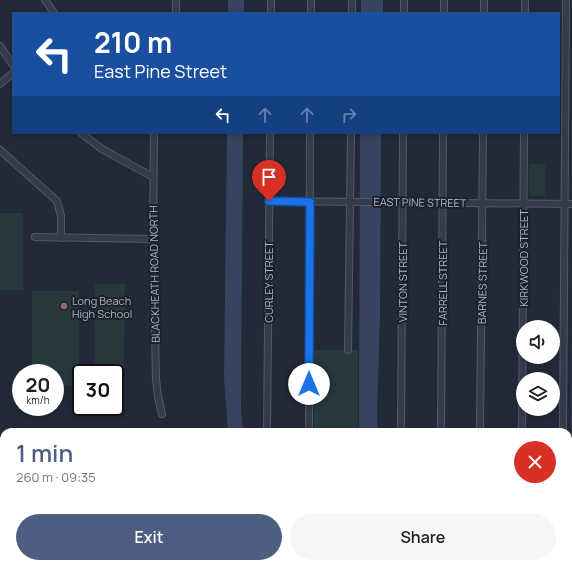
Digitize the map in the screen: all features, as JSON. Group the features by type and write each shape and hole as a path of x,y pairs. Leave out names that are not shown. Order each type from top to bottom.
{"street":[{"path":"46,0 53,12"},
{"path":"176,0 176,12"},
{"path":"271,0 271,12"},
{"path":"311,0 311,12"},
{"path":"352,0 352,12"},
{"path":"404,0 404,12"},
{"path":"444,0 444,12"},
{"path":"484,0 484,12"},
{"path":"525,0 525,12"},
{"path":"563,428 569,204 566,0"},
{"path":"0,46 12,64"},
{"path":"0,84 12,74"},
{"path":"82,134 102,149 153,177"},
{"name":"BLACKHEATH ROAD NORTH","path":"154,134 153,239 156,379 162,414"},
{"name":"CURLEY STREET","path":"267,428 270,134"},
{"path":"309,428 310,134"},
{"path":"348,350 353,202 351,134"},
{"name":"VINTON STREET","path":"401,428 403,134"},
{"name":"FARRELL STREET","path":"440,428 443,134"},
{"name":"BARNES STREET","path":"480,428 483,134"},
{"name":"KIRKWOOD STREET","path":"522,428 524,134"},
{"path":"0,150 2,157 56,201 61,216 61,238"},
{"name":"EAST PINE STREET","path":"269,201 569,204"},
{"path":"35,237 153,239"}],"shaded area":[{"path":"529,164 545,164 545,196 529,196"},
{"path":"0,213 23,213 23,290 0,290"},
{"path":"95,284 125,284 124,377 124,364 95,364"},
{"path":"32,291 79,291 79,364 72,364 72,386 64,386 64,364 32,364"},
{"path":"314,350 358,350 358,428 314,428"}],"water":[{"path":"228,0 244,0 244,12 228,12"},
{"path":"361,0 383,0 383,12 361,12"},
{"path":"227,134 243,134 241,408 243,428 228,428 224,378"},
{"path":"360,134 381,134 378,428 359,428"},
{"path":"572,325 572,428 571,428"}],"place":[{"name":"Long Beach High School","path":"64,306"}],"route":[{"path":"269,201 310,202 309,384"}]}
